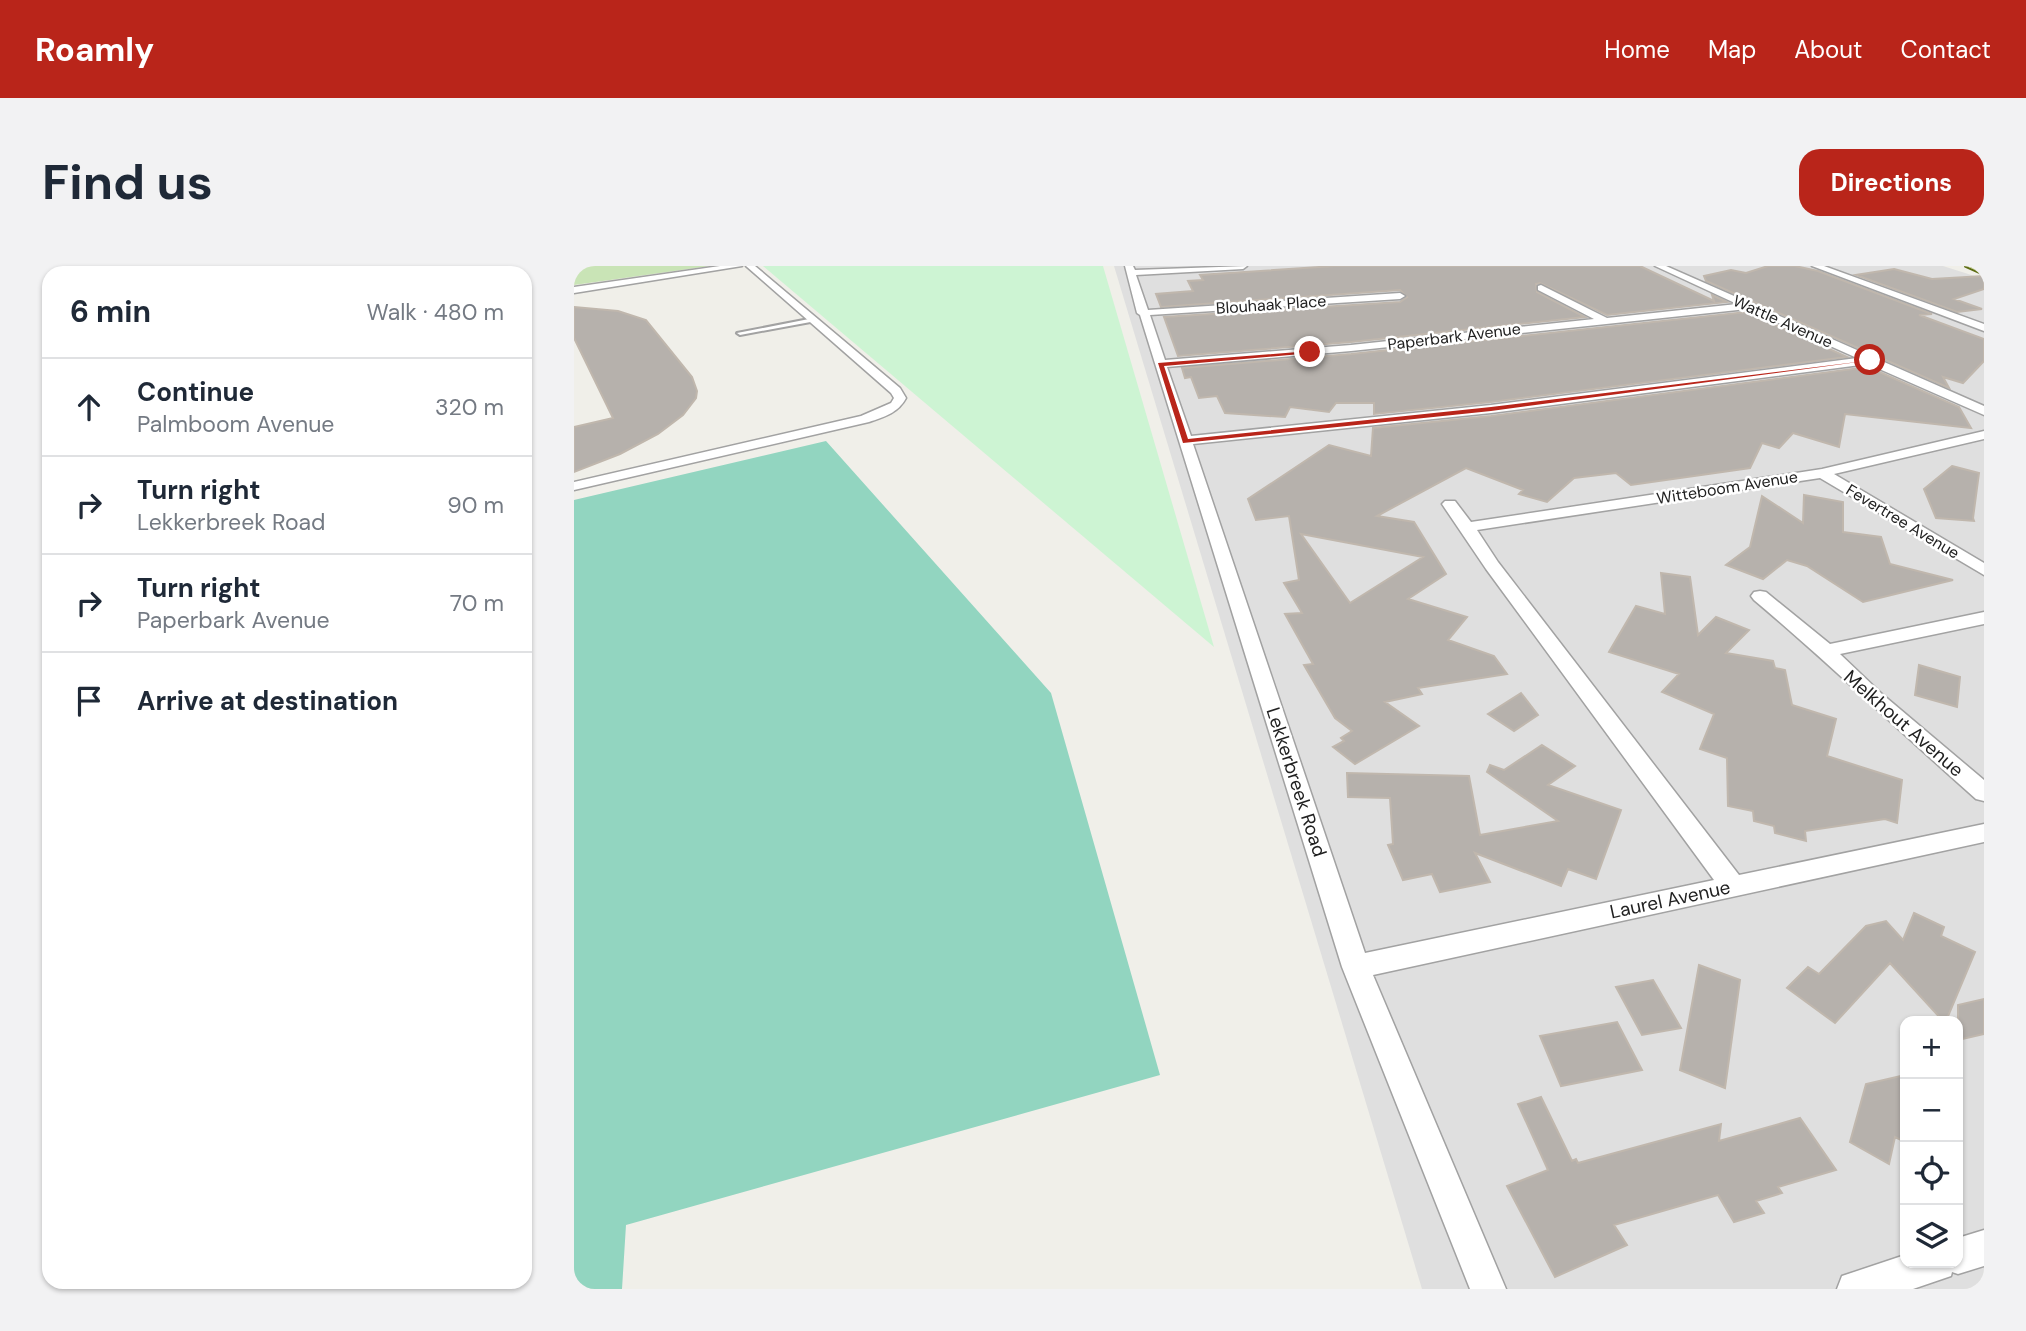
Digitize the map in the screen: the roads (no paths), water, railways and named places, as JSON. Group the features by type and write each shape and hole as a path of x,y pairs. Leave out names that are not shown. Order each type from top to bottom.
{"main road":[{"path":"1972,266 1984,270"}],"street":[{"path":"574,290 738,266"},
{"path":"574,486 864,419 896,405 900,398 896,391 750,266"},
{"path":"1130,270 1243,266"},
{"name":"Wattle Avenue","path":"1658,266 1984,411"},
{"path":"1816,266 1984,328"},
{"name":"Lekkerbreek Road","path":"1130,270 1356,967 1488,1289"},
{"path":"1541,288 1603,320"},
{"name":"Blouhaak Place","path":"1142,313 1399,296"},
{"name":"Paperbark Avenue","path":"1160,364 1324,351 1747,306"},
{"path":"1185,441 1491,409 1870,360"},
{"name":"Witteboom Avenue","path":"1467,527 1822,472 1984,435"},
{"name":"Fevertree Avenue","path":"1822,472 1984,570"},
{"path":"1450,504 1492,565 1732,885"},
{"name":"Melkhout Avenue","path":"1760,596 1826,651 1875,699 1984,793"},
{"name":"Melkhout Avenue","path":"1826,651 1984,618"},
{"name":"Laurel Avenue","path":"1356,967 1984,833"},
{"path":"1963,1254 1984,1248"},
{"path":"1855,1289 1922,1268"}],"lane":[{"path":"740,333 814,320"}]}
